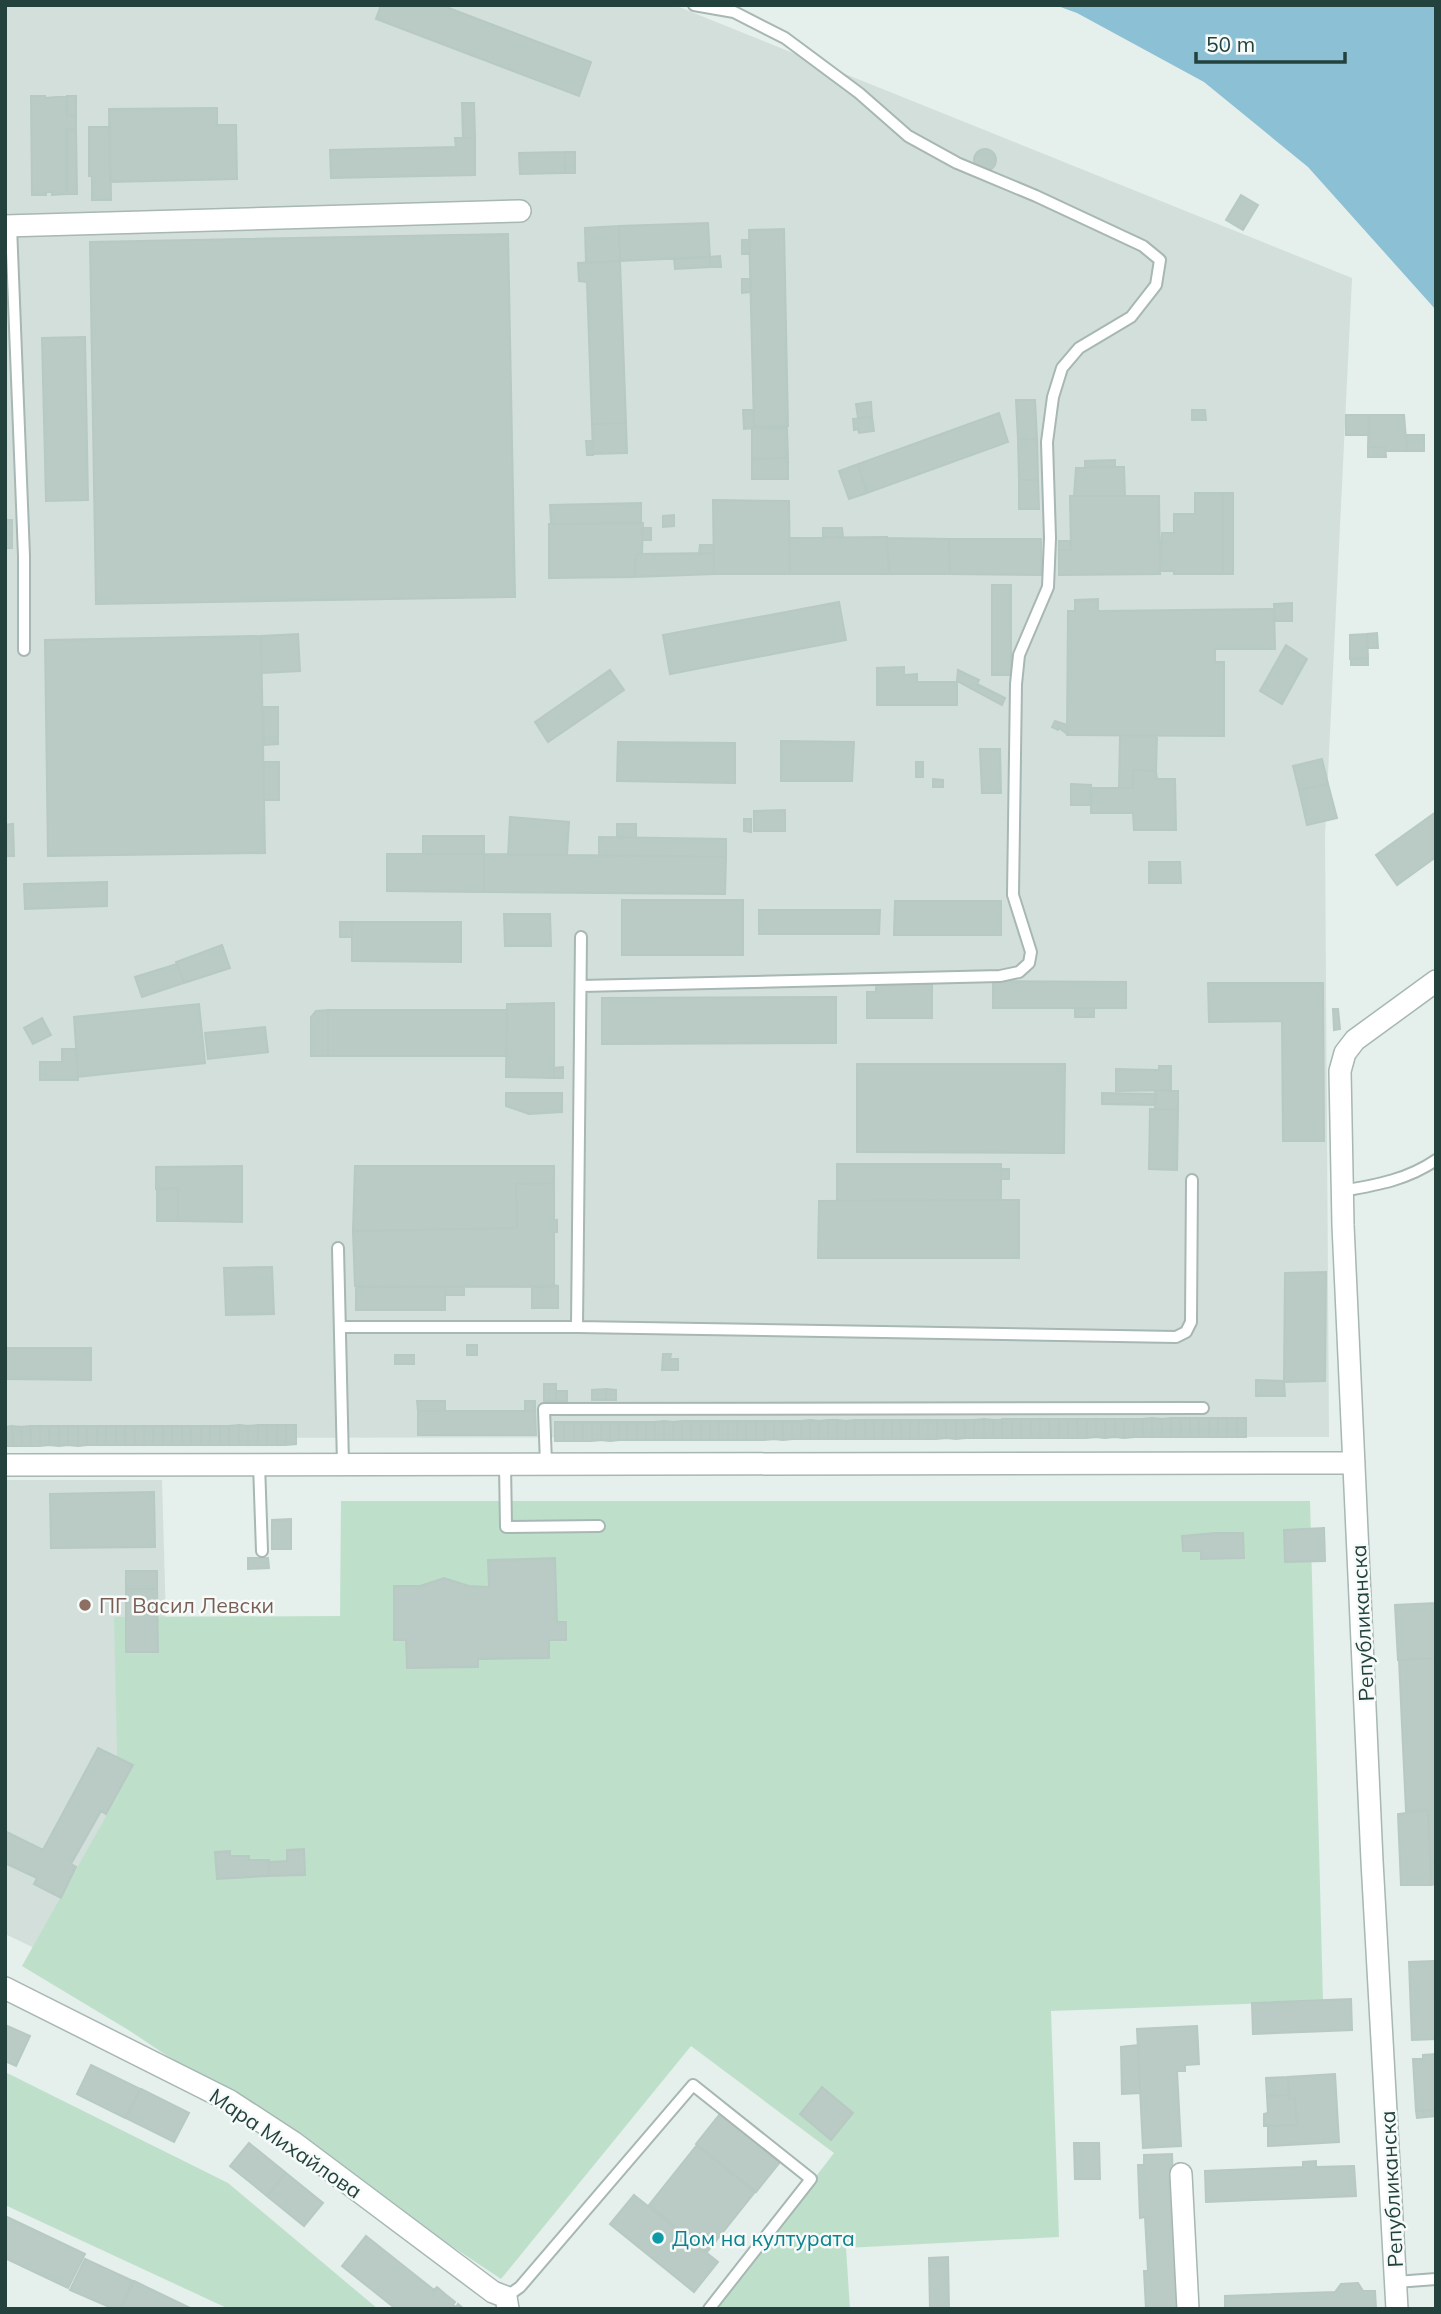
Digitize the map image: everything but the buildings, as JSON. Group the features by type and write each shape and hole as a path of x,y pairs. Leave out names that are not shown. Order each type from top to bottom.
{"street":[{"path":"8,226 520,211"},
{"name":"Републиканска","path":"1397,2309 1371,1834 1342,1191 1340,1070 1345,1054 1355,1040 1436,981"},
{"path":"5,1465 1354,1464"},
{"name":"Мара Михайлова","path":"5,1988 230,2101 293,2142 507,2303"},
{"path":"1181,2174 1188,2309"}],"lane":[{"path":"581,986 1000,976 1019,972 1029,963 1031,952 1013,895 1016,684 1019,655 1048,587 1050,538 1047,442 1053,397 1062,368 1079,348 1131,317 1139,307 1156,285 1160,260 1143,246 957,163 908,136 859,93 785,38 734,12 694,5"},
{"path":"8,226 24,556 24,650"},
{"path":"577,1328 581,937"},
{"path":"1342,1191 1390,1183 1423,1169 1436,1160"},
{"path":"340,1327 1176,1337 1186,1332 1191,1322 1192,1181"},
{"path":"338,1248 343,1464"},
{"path":"546,1464 544,1409 1203,1408"},
{"path":"259,1464 262,1551"},
{"path":"505,1464 506,1527 599,1526"},
{"path":"507,2303 693,2085 811,2179 709,2309"},
{"path":"1396,2283 1436,2279"}],"shaded area":[{"path":"5,5 674,5 1352,278 1325,836 1329,1437 5,1438"},
{"name":"ПГ Васил Левски","path":"5,1480 162,1480 169,1730 45,1953 5,1934"}],"green space":[{"path":"341,1501 1310,1501 1323,2001 1051,2011 1059,2237 846,2248 850,2309 714,2309 834,2153 691,2046 501,2279 130,2031 22,1966 118,1795 114,1617 340,1616"},
{"path":"5,2072 228,2183 378,2309 229,2309 5,2205"}],"water":[{"path":"1055,5 1436,5 1436,310 1308,167 1204,82 1077,13"}],"place":[{"name":"ПГ Васил Левски","path":"85,1605"},
{"name":"Дом на културата","path":"658,2238"}]}
